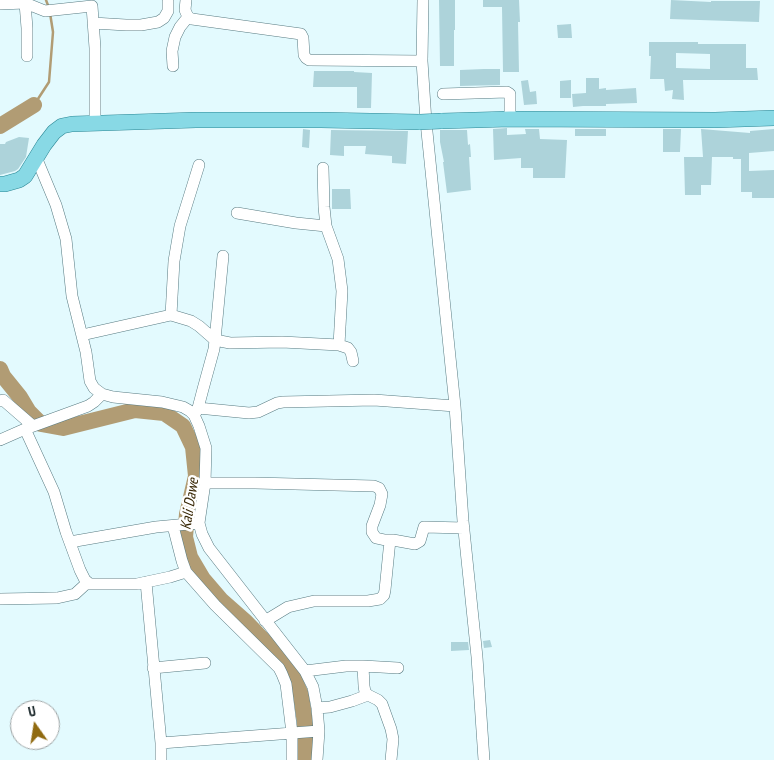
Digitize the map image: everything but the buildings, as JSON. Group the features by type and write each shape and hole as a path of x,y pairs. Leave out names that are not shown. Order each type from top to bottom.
{"main road":[{"path":"0,184 19,180 25,176 54,132 62,126 72,124 205,120 420,122 510,119 715,120 774,118"}],"street":[{"path":"186,0 185,10 188,17 192,20 301,34 304,55 309,60 422,62"},
{"path":"423,0 422,62 426,122 455,406 484,760"},
{"path":"94,23 140,25 158,22 164,18 168,10 168,1"},
{"path":"0,4 25,4 50,11 92,3 96,48 95,124"},
{"path":"25,4 27,56"},
{"path":"173,66 172,51 175,37 188,17"},
{"path":"443,94 508,92 510,94 510,119"},
{"path":"36,157 56,205 66,239 72,296 86,352 90,381 94,388 102,394 113,398 162,402 196,412 258,412 283,402 374,400 455,406"},
{"path":"171,315 174,261 180,226 199,165"},
{"path":"323,168 326,226 338,260 342,291 339,345"},
{"path":"237,213 326,226"},
{"path":"223,256 214,349 196,412 206,448 204,483 186,525 182,561 186,572 215,605 279,668 317,760"},
{"path":"82,335 171,315 191,321 215,340 230,343 282,342 339,345 348,348 353,361"},
{"path":"0,440 47,420 88,406 102,394"},
{"path":"0,401 3,400 29,428 54,492 80,570 87,583"},
{"path":"204,483 255,482 374,486 379,488 382,494 372,526 372,532 376,538 413,544 420,541 424,527 464,528"},
{"path":"70,542 156,527 186,525 202,534 209,548 305,672 313,687 317,708 292,760"},
{"path":"265,621 288,607 314,601 368,601 380,598 384,595 385,590 390,540"},
{"path":"87,583 122,585 170,578 186,572"},
{"path":"146,582 161,760"},
{"path":"0,599 70,596 87,583"},
{"path":"153,668 205,663"},
{"path":"305,672 346,666 398,668"},
{"path":"363,666 365,692 378,700 385,709 393,739 391,760"},
{"path":"317,708 352,701 368,695"},
{"path":"161,743 306,732"}],"waterway":[{"name":"Kali Dawe","path":"46,0 49,8"},
{"name":"Kali Dawe","path":"34,105 49,82 53,32 50,13"},
{"name":"Kali Dawe","path":"0,126 34,105"},
{"name":"Kali Dawe","path":"0,369 29,412 41,424 63,428 135,410 164,413 183,426 193,447 196,476 187,514 185,537 190,557 203,579 221,600 246,622 276,653 291,672 301,695 305,723 306,760"}]}
